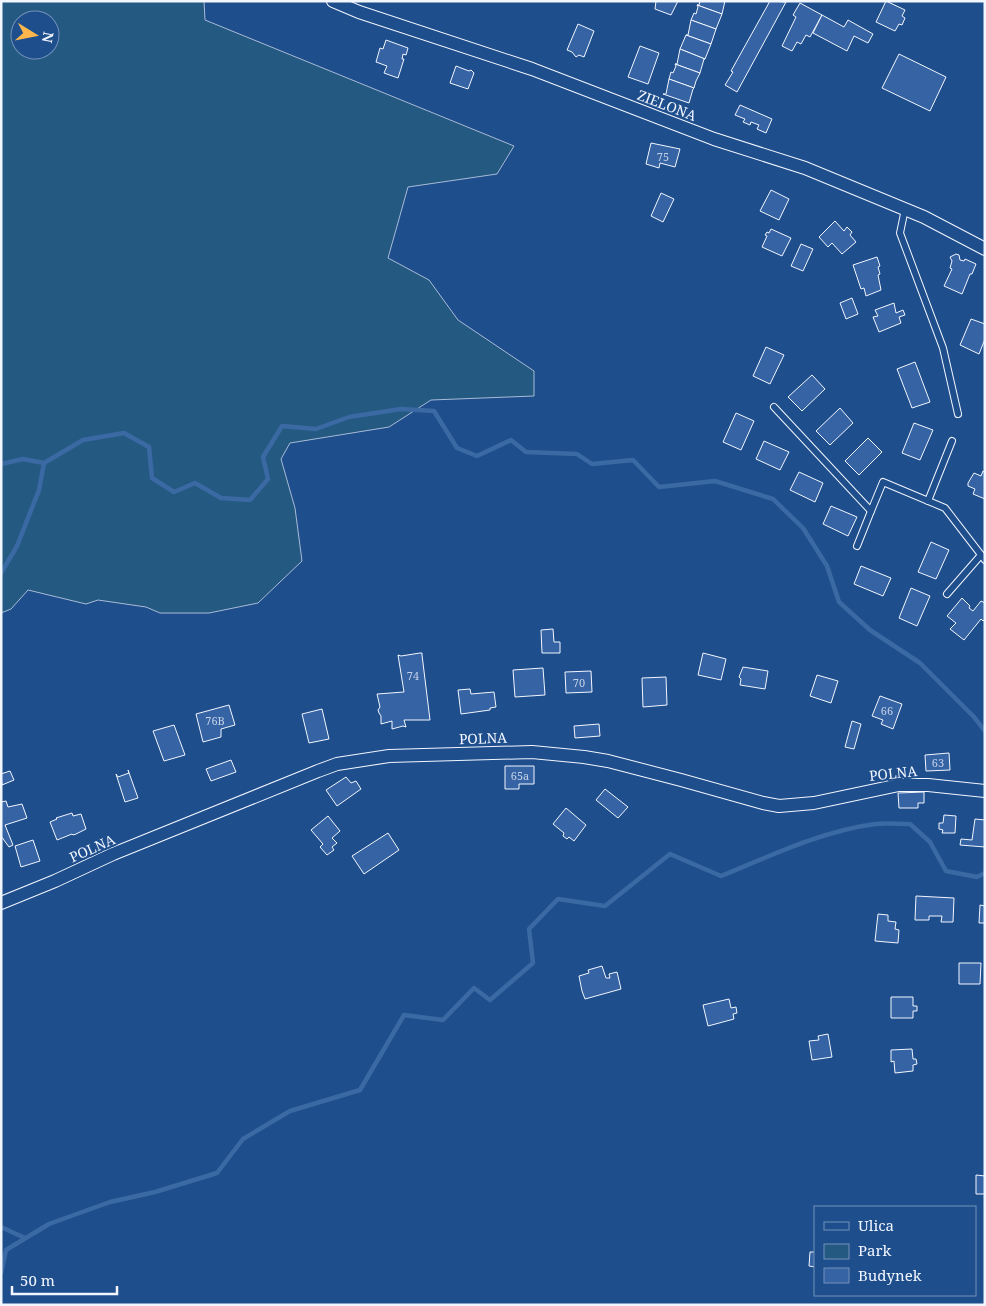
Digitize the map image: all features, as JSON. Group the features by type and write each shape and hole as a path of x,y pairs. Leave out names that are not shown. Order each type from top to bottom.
{"street":[{"name":"ZIELONA","path":"334,1 359,12 532,69 714,139 805,168 904,209 985,249"},
{"name":"POLNA","path":"1,903 113,854 318,771 337,764 405,754 532,752 584,757 635,768 763,804 779,806 814,803 899,785 928,785 985,791"}],"lane":[{"path":"904,209 900,233 943,348 958,414"},
{"path":"774,407 871,511"},
{"path":"928,502 952,441"},
{"path":"857,546 883,482 945,508 983,557 947,594"}],"green space":[{"path":"1,1 204,1 205,20 514,146 497,174 408,187 388,258 429,280 458,320 534,371 534,396 431,400 389,427 290,443 281,459 295,508 302,561 258,603 209,613 160,613 146,607 98,600 86,604 28,590 11,609 1,613"}],"building":[{"path":"656,1 678,1 671,15 655,9"},
{"path":"700,1 725,1 722,14 697,5 699,5"},
{"path":"770,1 786,2 737,92 725,85"},
{"path":"886,1 905,10 902,16 905,18 902,25 899,24 895,31 876,22"},
{"path":"800,3 822,15 810,37 806,35 801,44 797,42 792,51 782,46 796,17 793,15"},
{"path":"697,5 722,14 716,29 691,20 694,13 696,14"},
{"path":"822,15 844,27 848,20 873,34 868,43 854,36 847,51 813,33"},
{"path":"691,20 716,29 711,44 686,35 688,35"},
{"path":"578,24 594,31 584,57 579,55 576,57 567,50"},
{"path":"686,35 711,44 705,59 680,49"},
{"path":"386,40 408,48 406,55 403,54 402,59 404,59 398,78 384,73 387,66 376,62 380,48 383,49"},
{"path":"640,46 659,53 648,84 628,77"},
{"path":"680,49 705,59 700,73 675,64 677,64"},
{"path":"899,54 946,77 930,111 882,88"},
{"path":"675,64 700,73 694,88 669,79 671,72 673,73 676,66"},
{"path":"456,66 471,70 474,73 468,89 450,83"},
{"path":"669,79 694,88 689,103 663,94 666,94"},
{"path":"740,105 772,119 766,133 757,129 759,125 751,122 750,125 743,122 745,119 735,115"},
{"path":"651,143 680,149 675,167 660,163 659,168 646,164"},
{"path":"771,190 789,199 779,220 760,211"},
{"path":"661,193 674,199 663,222 651,216"},
{"path":"835,221 844,231 847,227 852,232 850,235 856,242 842,254 832,243 828,247 819,237"},
{"path":"771,229 791,238 782,256 762,247 767,236 765,235"},
{"path":"801,244 813,249 803,271 791,266"},
{"path":"956,254 959,255 960,260 964,261 965,259 976,264 962,294 944,286 952,269 950,268 952,261 950,257"},
{"path":"877,257 880,266 878,267 880,274 878,275 881,290 866,296 864,288 861,289 853,265"},
{"path":"852,298 858,314 846,319 840,303"},
{"path":"894,303 896,313 903,310 905,315 899,317 901,323 879,332 873,317 878,316 875,310"},
{"path":"971,319 985,324 985,339 979,354 960,345"},
{"path":"766,347 784,355 770,384 753,376"},
{"path":"915,362 930,402 912,408 897,369"},
{"path":"812,375 825,389 802,411 788,397"},
{"path":"840,408 853,423 830,445 816,431"},
{"path":"736,413 754,421 741,450 723,442"},
{"path":"914,423 933,430 920,460 902,453"},
{"path":"868,438 882,452 859,475 845,461"},
{"path":"764,441 789,452 780,470 756,459"},
{"path":"983,471 985,472 985,499 973,494 975,489 968,486 974,473 981,476"},
{"path":"799,472 823,483 815,502 790,490"},
{"path":"831,506 857,517 848,536 823,524"},
{"path":"931,542 949,550 936,579 918,572"},
{"path":"861,566 891,578 883,596 854,584"},
{"path":"911,588 930,596 917,626 899,618"},
{"path":"962,598 973,611 981,601 985,603 985,619 983,621 981,619 964,640 950,629 956,623 947,616"},
{"path":"553,629 554,642 560,642 560,653 542,653 541,630"},
{"path":"422,653 430,720 404,720 406,727 392,729 392,721 381,724 377,694 404,692 398,655"},
{"path":"703,653 726,659 721,680 698,675"},
{"path":"743,667 768,671 765,689 740,685 741,679 739,677"},
{"path":"543,668 545,695 515,697 513,670"},
{"path":"591,671 592,692 566,693 565,672"},
{"path":"817,675 838,681 831,703 810,696"},
{"path":"666,677 667,705 643,707 642,678"},
{"path":"470,689 471,694 494,692 496,707 490,708 490,710 461,714 458,690"},
{"path":"880,696 902,704 893,729 881,724 883,720 872,716"},
{"path":"229,705 235,725 221,729 221,737 203,742 196,714"},
{"path":"322,709 329,739 309,743 302,714"},
{"path":"852,721 861,724 854,749 845,747"},
{"path":"599,724 600,736 575,738 574,726"},
{"path":"174,725 185,755 164,761 153,731"},
{"path":"949,753 950,770 926,771 925,755"},
{"path":"231,760 236,772 211,781 206,769"},
{"path":"505,766 534,766 534,784 519,784 519,789 505,789"},
{"path":"128,770 138,798 125,802 116,774 118,777 129,773"},
{"path":"10,771 14,780 2,785 1,774"},
{"path":"346,777 351,783 356,781 361,789 337,806 326,790"},
{"path":"605,789 628,807 618,818 596,800"},
{"path":"924,792 924,803 918,803 918,808 899,808 898,793"},
{"path":"6,801 8,807 22,804 27,818 5,825 13,845 9,847 1,836 1,802"},
{"path":"566,808 586,825 574,841 569,837 567,839 563,836 564,833 553,824"},
{"path":"72,813 73,816 81,814 86,829 57,840 50,822"},
{"path":"944,815 956,816 955,833 942,833 943,830 939,829 939,823 943,823"},
{"path":"328,816 340,831 332,838 337,843 332,847 334,850 327,855 320,847 323,844 311,830"},
{"path":"975,819 985,820 985,847 960,845 961,839 972,840"},
{"path":"388,833 399,850 364,874 352,856"},
{"path":"33,840 40,861 21,867 15,846"},
{"path":"916,896 954,898 953,922 941,922 942,916 929,916 929,920 915,920"},
{"path":"980,905 985,906 985,923 979,923"},
{"path":"878,914 888,915 888,921 896,922 895,929 899,930 898,943 875,941"},
{"path":"959,963 981,963 980,984 959,984"},
{"path":"602,966 606,978 610,978 609,974 617,972 621,989 585,999 579,976 589,973 588,970"},
{"path":"891,997 913,997 913,1006 917,1006 917,1011 913,1011 913,1018 891,1018"},
{"path":"729,999 731,1008 736,1007 737,1013 733,1014 734,1019 708,1026 703,1005"},
{"path":"828,1034 832,1057 812,1060 809,1041 819,1040 818,1036"},
{"path":"912,1049 913,1059 916,1059 917,1064 913,1065 913,1071 895,1073 894,1061 891,1062 891,1050"},
{"path":"976,1175 985,1176 985,1194 976,1194"},
{"path":"810,1252 814,1252 814,1267 809,1266"}],"waterway":[{"path":"1,573 17,546 39,490 44,463 83,440 124,433 149,447 152,478 174,492 195,483 221,498 250,500 268,479 263,457 282,426 316,429 349,417 401,409 434,411 457,448 477,456 511,440 526,452 577,454 592,464 633,460 659,487 715,481 773,499 803,528 827,566 839,602 870,630 920,663 974,717 985,731"},
{"path":"1,464 23,459 44,463"},
{"path":"1,1273 6,1250 49,1224 110,1202 155,1192 217,1173 243,1139 290,1111 360,1090 404,1015 443,1020 474,988 490,1000 533,963 529,929 558,899 605,906 670,854 721,876 816,838 855,827 879,824 910,824 930,842 946,871 977,877 985,873"},
{"path":"1,1227 25,1238"}]}
